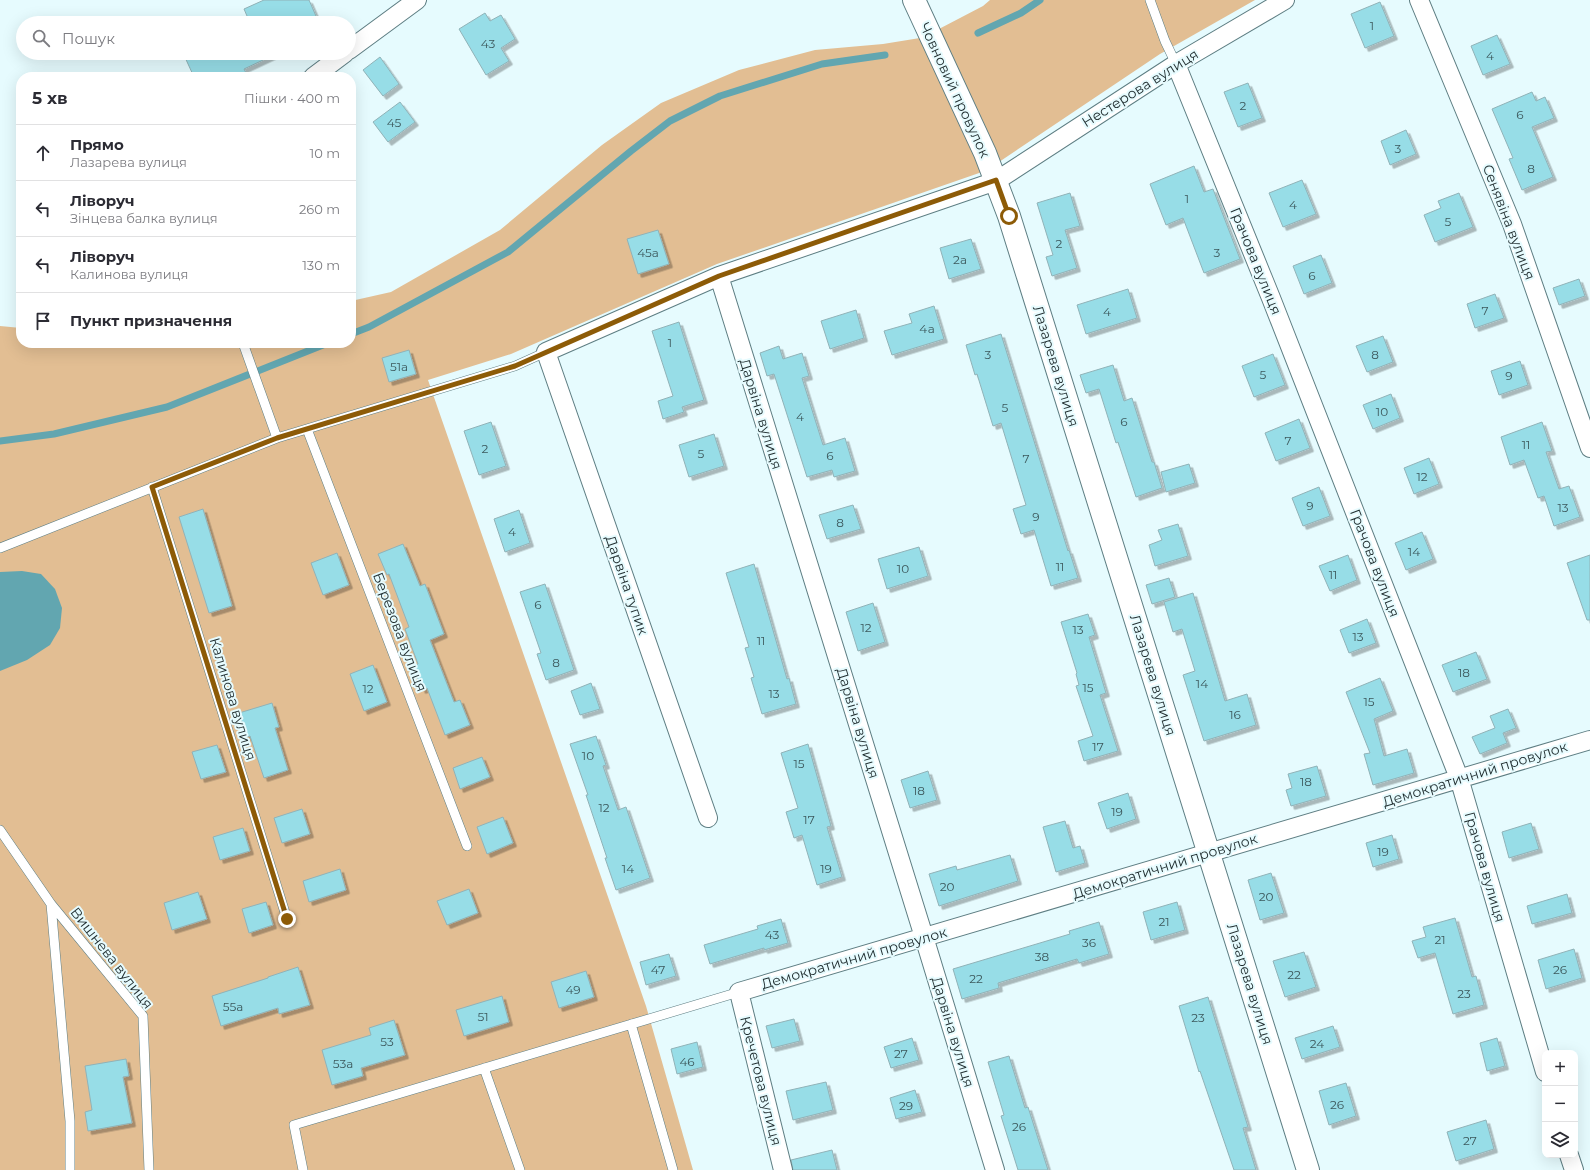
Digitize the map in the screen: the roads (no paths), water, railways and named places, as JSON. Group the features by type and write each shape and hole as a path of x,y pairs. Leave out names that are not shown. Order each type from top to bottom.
{"street":[{"path":"356,45 417,0"},
{"name":"Човновий провулок","path":"914,0 996,180"},
{"name":"Нестерова вулиця","path":"546,352 719,276 996,180 1176,64 1285,0"},
{"name":"Сенявіна вулиця","path":"1419,0 1512,224 1590,448"},
{"path":"320,72 336,60"},
{"name":"Грачова вулиця","path":"1176,64 1271,298 1459,778 1542,1062"},
{"name":"Лазарева вулиця","path":"996,180 1009,216 1308,1170"},
{"name":"Дарвіна вулиця","path":"719,276 995,1170"},
{"name":"Дарвіна тупик","path":"546,352 708,818"},
{"name":"Демократичний провулок","path":"739,992 1590,740"},
{"name":"Кречетова вулиця","path":"739,992 783,1170"},
{"path":"1570,1158 1574,1170"}],"lane":[{"path":"1150,0 1165,41 1176,64"},
{"path":"245,348 277,438"},
{"path":"0,548 277,438 515,366 546,352"},
{"name":"Березова вулиця","path":"307,429 467,846"},
{"name":"Калинова вулиця","path":"152,487 287,919"},
{"name":"Вишнева вулиця","path":"0,830 51,904 143,1016 149,1170"},
{"path":"51,904 70,1121 70,1170"},
{"path":"303,1170 294,1125 739,992"},
{"path":"631,1024 673,1170"},
{"path":"484,1068 520,1170"}],"water":[{"path":"22,571 41,574 55,589 62,608 60,628 50,645 27,660 0,671 0,572"}],"waterway":[{"path":"978,33 1021,13 1040,0"},
{"path":"356,332 369,327 508,252 670,121 720,96 822,64 885,55"},
{"path":"0,441 54,434 167,407 315,348"}]}
